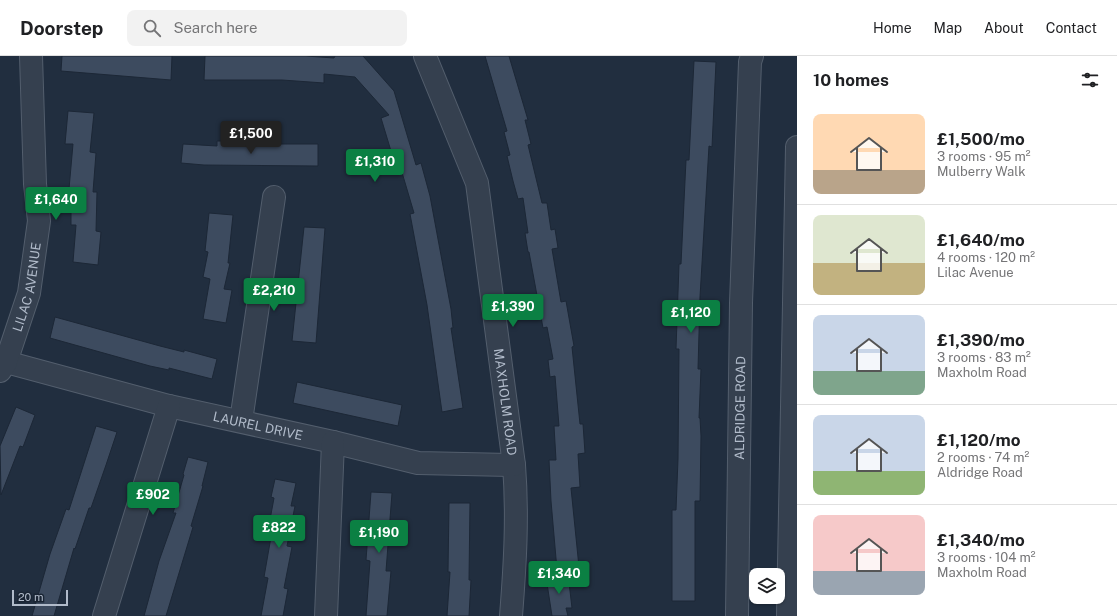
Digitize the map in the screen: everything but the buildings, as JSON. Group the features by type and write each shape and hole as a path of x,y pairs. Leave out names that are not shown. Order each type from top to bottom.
{"street":[{"name":"LILAC AVENUE","path":"3,367 29,293 39,221 35,184 31,56"},
{"name":"MAXHOLM ROAD","path":"425,56 477,183 514,465 517,506 511,616"},
{"name":"ALDRIDGE ROAD","path":"736,616 742,295 750,62 752,56"},
{"path":"788,616 794,481 797,147"},
{"path":"240,421 274,198"},
{"name":"LAUREL DRIVE","path":"3,367 169,406 333,442 418,463 514,465"},
{"path":"104,616 169,406"},
{"path":"326,616 333,442"}]}
